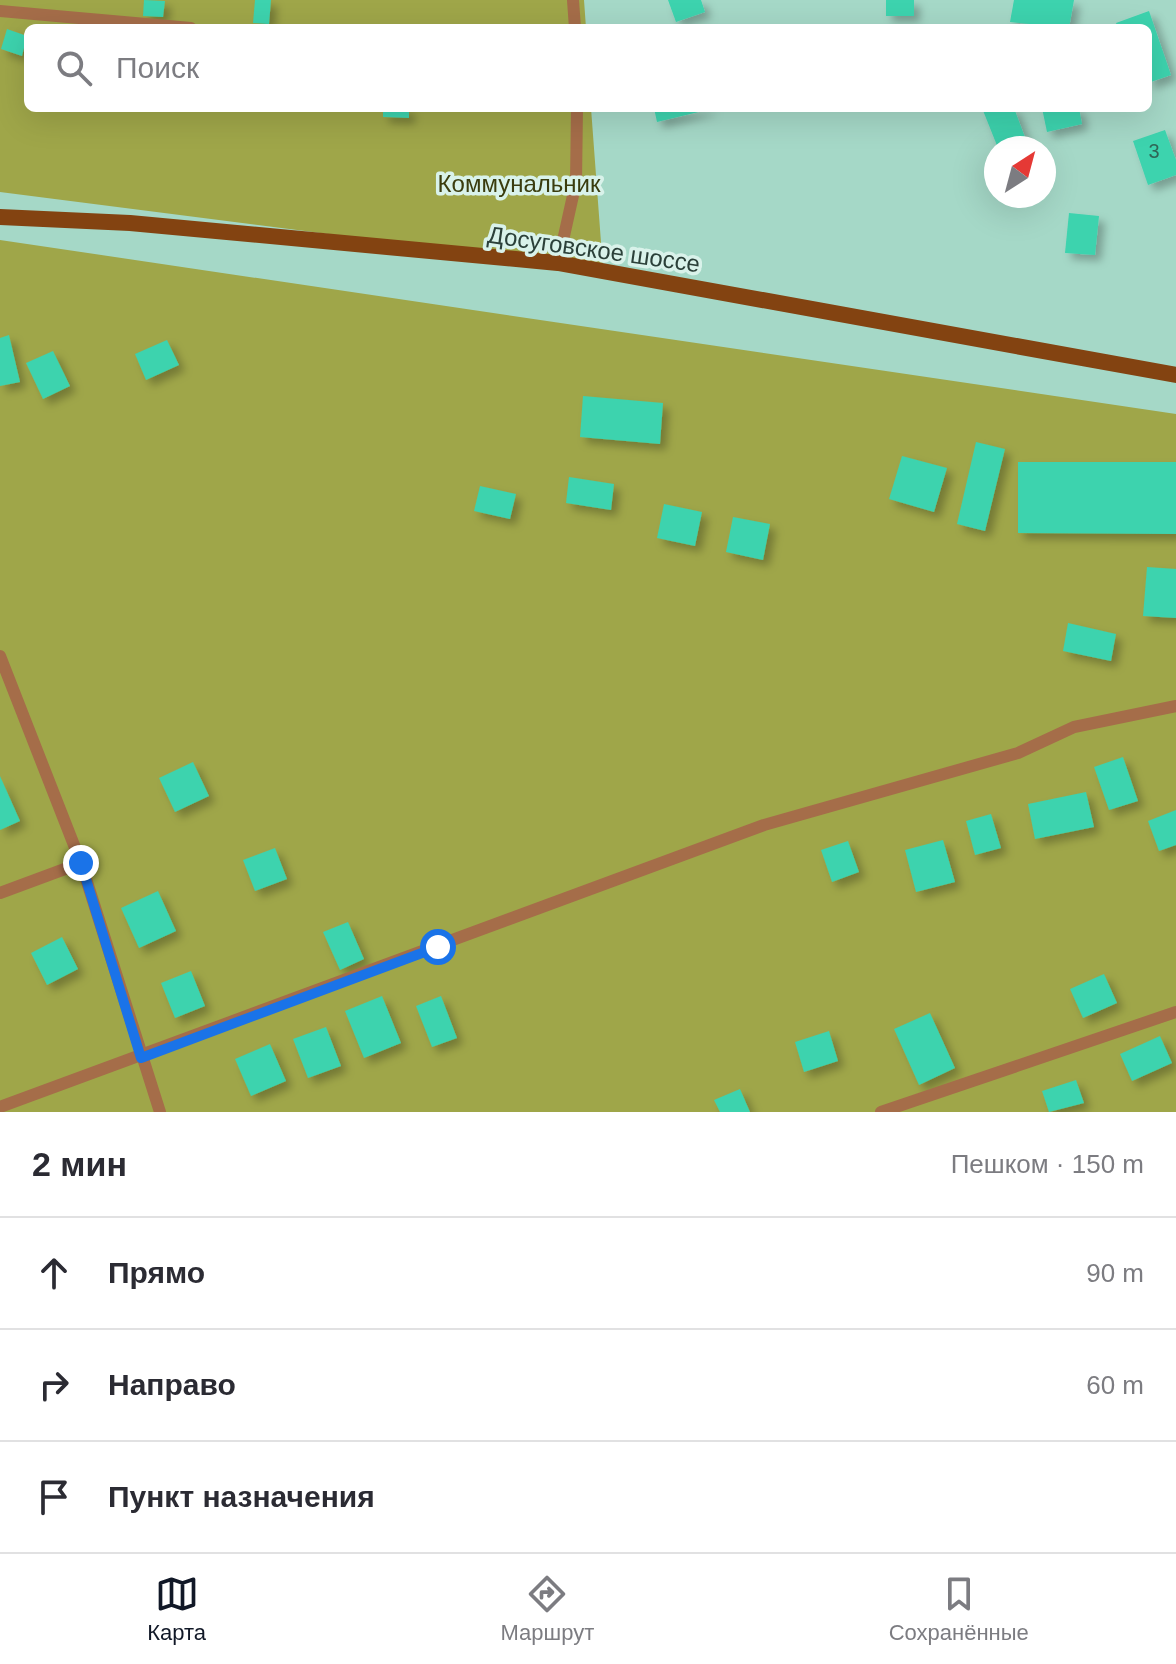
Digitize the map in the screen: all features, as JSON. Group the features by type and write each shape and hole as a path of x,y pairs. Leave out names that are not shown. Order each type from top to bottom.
{"main road":[{"name":"Досуговское шоссе","path":"0,217 130,223 558,263 1176,375"}],"lane":[{"path":"573,0 575,24"},
{"path":"0,11 146,24"},
{"path":"558,263 576,182 577,112"},
{"path":"0,656 81,863 160,1112"},
{"path":"0,1107 141,1058 764,825 1018,753 1074,727 1176,706"},
{"path":"0,893 81,863"},
{"path":"881,1112 1176,1012"}],"green space":[{"name":"Коммунальник","path":"0,0 584,0 586,24 24,24 24,112 591,112 603,269 0,192"},
{"path":"0,240 1176,414 1176,1112 0,1112"}],"building":[{"path":"144,0 165,1 163,17 143,16"},
{"path":"255,0 271,0 269,24 253,23"},
{"path":"668,0 701,0 705,12 676,22"},
{"path":"886,0 914,0 914,16 886,16"},
{"path":"1014,0 1074,0 1070,24 1010,22"},
{"path":"1149,11 1171,75 1152,82 1152,24 1116,23"},
{"path":"7,29 24,35 22,56 1,49"},
{"path":"383,112 409,112 409,118 383,117"},
{"path":"655,112 699,112 657,122"},
{"path":"984,112 1016,112 1024,136 993,136"},
{"path":"1043,112 1080,112 1082,124 1047,132"},
{"path":"1165,130 1176,160 1176,175 1148,185 1133,141"},
{"path":"1069,213 1099,216 1095,255 1065,253"},
{"path":"9,335 20,382 0,386 0,338"},
{"path":"167,340 179,365 146,380 135,354"},
{"path":"53,351 70,386 43,399 26,363"},
{"path":"583,396 663,403 660,444 580,437"},
{"path":"976,442 1005,449 985,531 957,524"},
{"path":"902,456 947,468 934,512 889,499"},
{"path":"1018,462 1176,462 1176,534 1018,533"},
{"path":"569,477 614,484 611,510 566,503"},
{"path":"480,486 516,494 510,519 474,511"},
{"path":"664,504 702,512 695,546 657,538"},
{"path":"733,517 770,524 763,560 726,552"},
{"path":"1147,567 1176,569 1176,618 1143,616"},
{"path":"1068,623 1116,634 1111,661 1063,651"},
{"path":"1123,757 1138,801 1109,810 1094,767"},
{"path":"193,762 209,796 175,812 159,778"},
{"path":"0,776 20,821 0,830"},
{"path":"1086,792 1094,827 1035,839 1028,804"},
{"path":"1176,810 1176,845 1159,851 1148,821"},
{"path":"991,814 1001,848 975,855 966,821"},
{"path":"943,840 955,882 916,892 905,850"},
{"path":"848,841 859,872 832,882 821,850"},
{"path":"275,848 287,879 255,891 243,860"},
{"path":"158,891 176,931 139,948 121,908"},
{"path":"348,922 364,959 340,970 323,932"},
{"path":"62,937 78,969 47,985 31,953"},
{"path":"191,971 205,1006 175,1018 161,983"},
{"path":"1104,974 1117,1003 1083,1018 1070,989"},
{"path":"382,996 401,1043 364,1058 345,1011"},
{"path":"441,996 457,1038 432,1047 416,1006"},
{"path":"930,1013 955,1068 919,1085 894,1029"},
{"path":"326,1027 341,1066 308,1078 293,1039"},
{"path":"829,1031 838,1061 804,1072 795,1042"},
{"path":"1160,1036 1172,1063 1132,1081 1120,1054"},
{"path":"270,1044 286,1081 251,1096 235,1059"},
{"path":"1076,1080 1084,1103 1049,1112 1042,1091"},
{"path":"740,1089 750,1112 720,1112 714,1100"}],"route":[{"path":"81,863 141,1058 438,947"}]}
